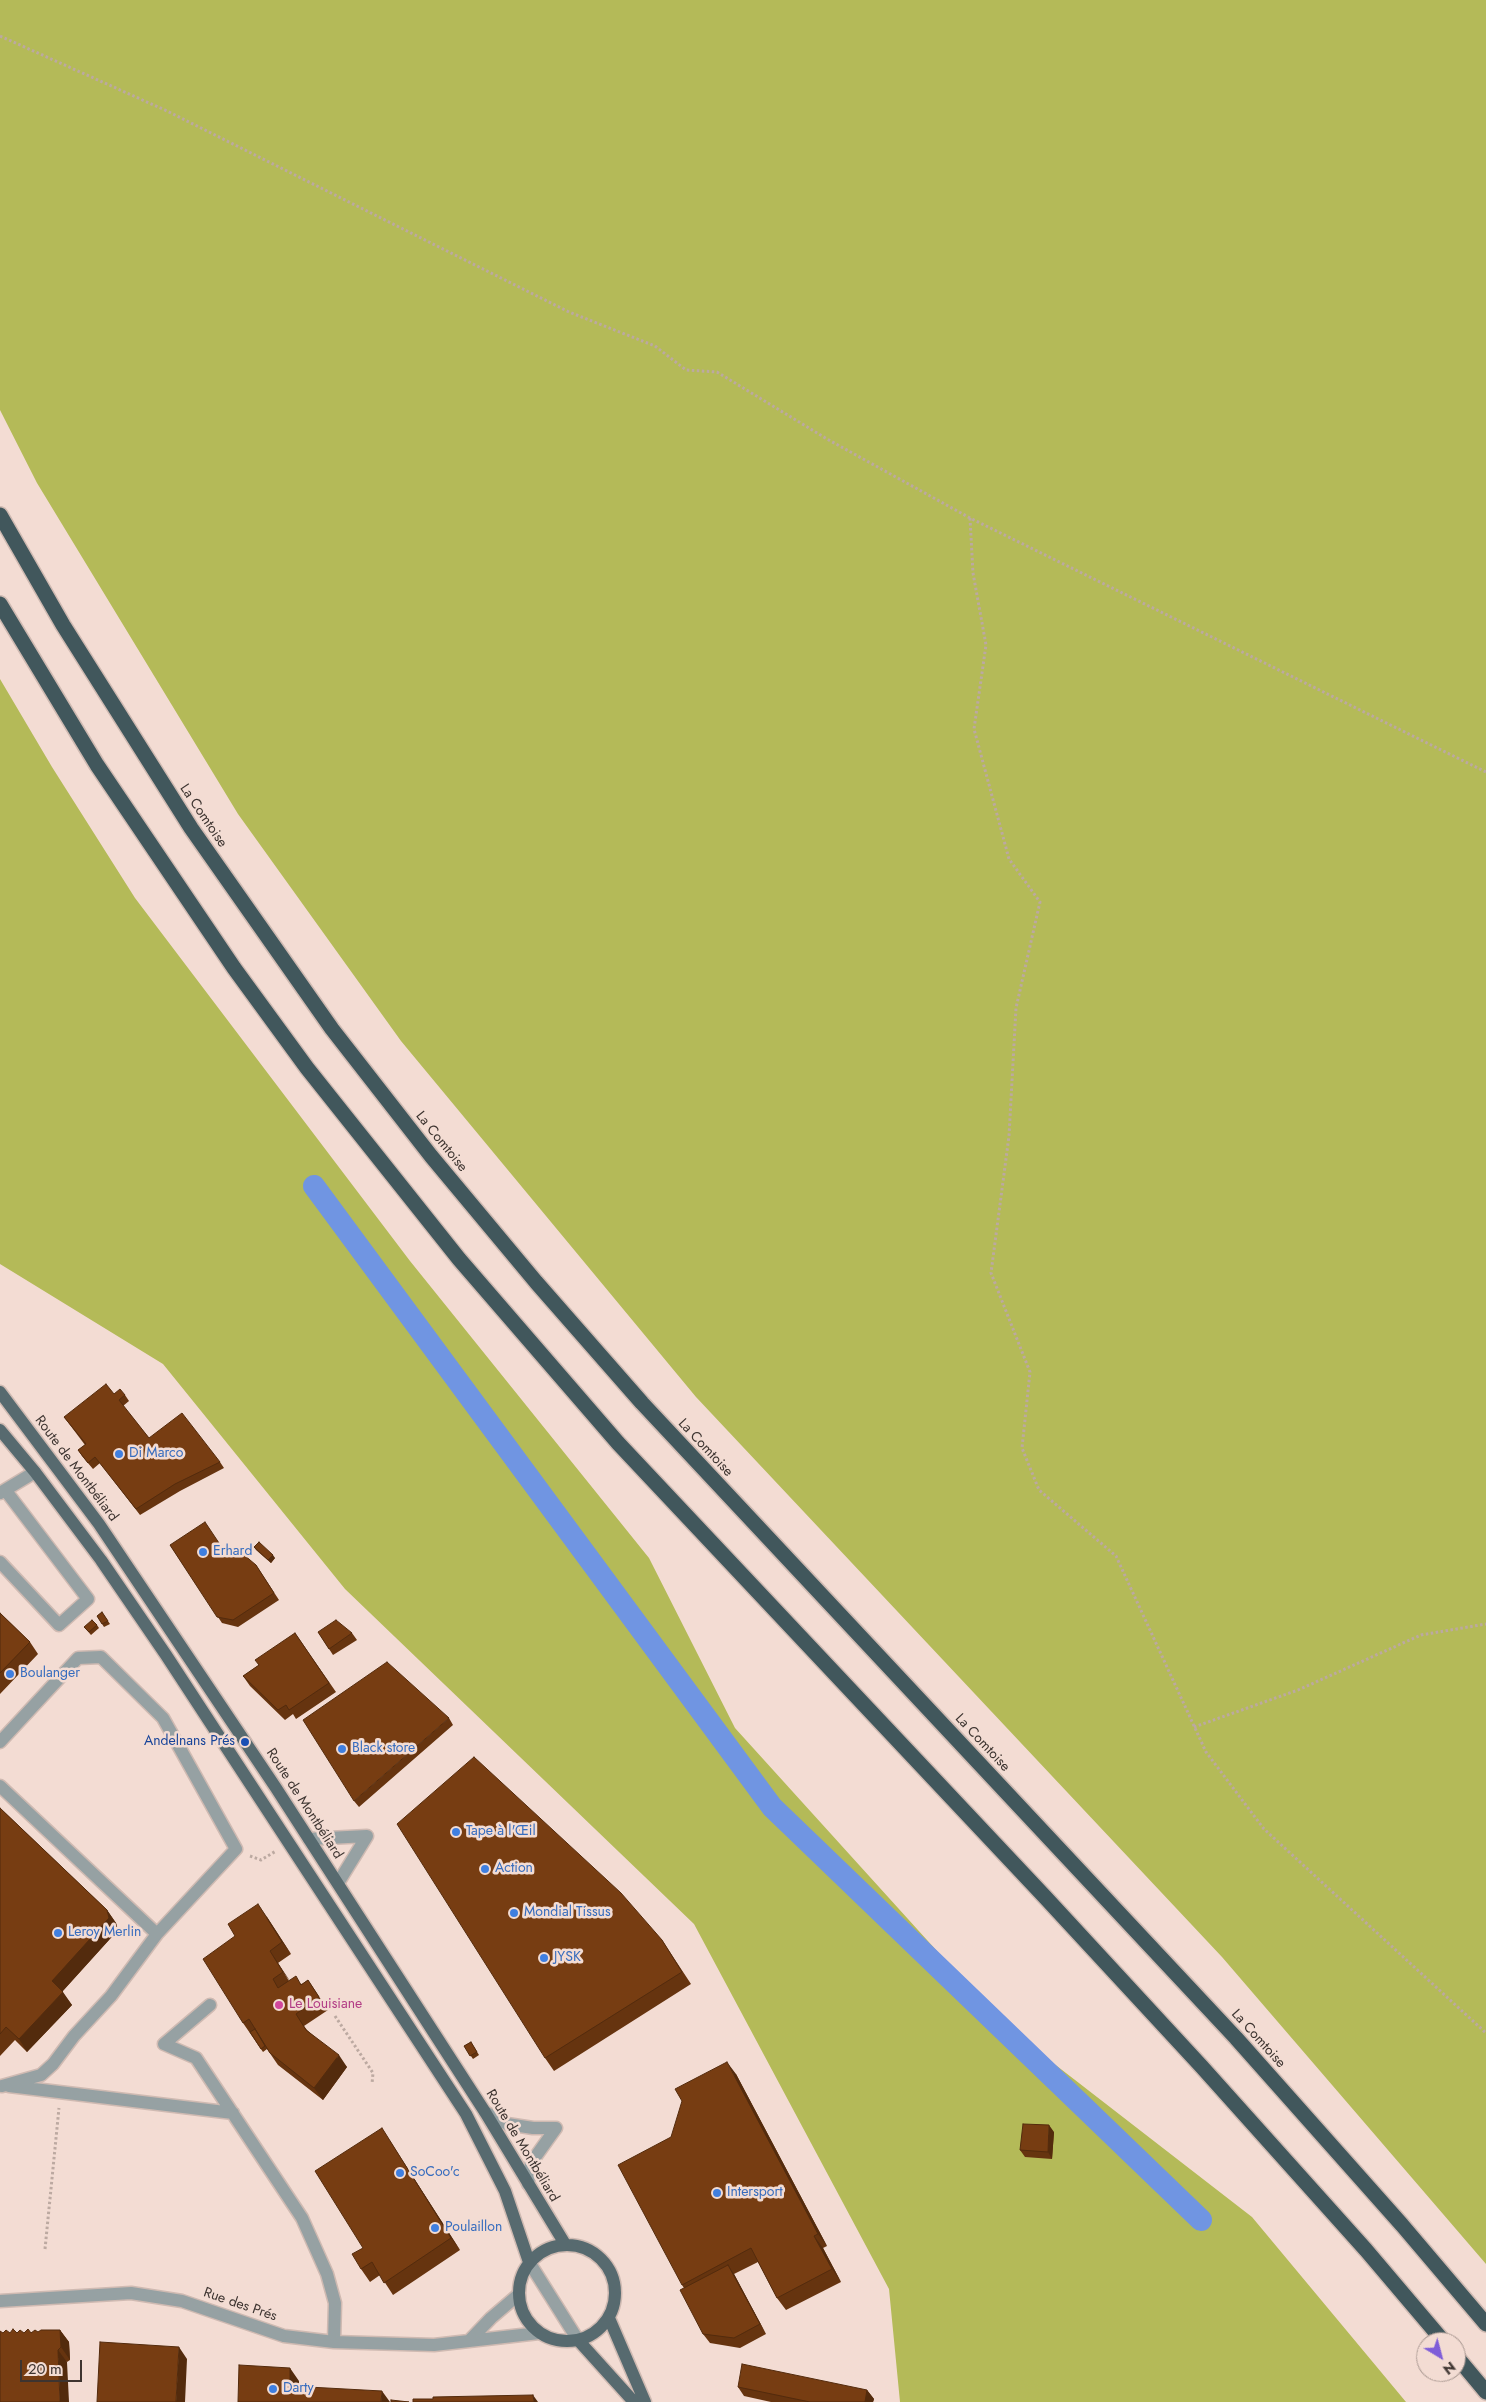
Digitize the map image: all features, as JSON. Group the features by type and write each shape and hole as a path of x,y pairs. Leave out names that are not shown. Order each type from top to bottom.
{"highway":[{"name":"La Comtoise","path":"0,515 63,625 190,828 332,1029 431,1156 536,1282 642,1403 1229,2031 1402,2225 1486,2324"},
{"path":"0,604 97,765 234,968 313,1076 459,1259 625,1450 1202,2067 1366,2250 1436,2332"},
{"path":"1466,2368 1486,2392"}],"main road":[{"name":"Route de Montbéliard","path":"0,1392 99,1524 309,1839 485,2112 565,2244"},
{"path":"0,1430 35,1472 101,1560 289,1842 466,2114 505,2191 530,2262"},
{"path":"565,2244 579,2246 593,2252 604,2262 612,2274 615,2289 614,2304 609,2318 590,2336 564,2342 551,2339 539,2333 524,2316 518,2295 519,2283 530,2262 552,2247 565,2244"},
{"path":"609,2318 645,2402"},
{"path":"578,2340 634,2402"}],"street":[{"path":"0,1562 59,1625 88,1599 3,1492 35,1472"},
{"path":"0,1742 78,1658 101,1657 163,1718 236,1849 157,1934 111,1996 41,2075 1,2087"},
{"path":"0,1786 157,1934"},
{"path":"309,1839 367,1836 338,1883"},
{"path":"210,2005 164,2044 196,2058 302,2218 327,2274 335,2303 334,2342"},
{"path":"1,2087 61,2092 233,2113"},
{"path":"485,2112 507,2124 533,2128 556,2128 531,2163 528,2184"},
{"path":"530,2262 578,2340"},
{"name":"Rue des Prés","path":"0,2301 131,2293 182,2302 284,2336 334,2342 434,2345 539,2333"},
{"path":"470,2340 491,2318 518,2295"}],"path":[{"path":"0,36 167,111 569,312 655,346 686,370 717,372 827,438 970,518 1486,772"},
{"path":"970,518 973,573 986,645 974,729 1009,859 1040,902 1016,1008 1009,1136 991,1273 1030,1372 1022,1448 1038,1490 1116,1556 1206,1752 1264,1829 1486,2033"},
{"path":"1194,1727 1298,1690 1421,1635 1486,1624"},
{"path":"236,1849 261,1860 289,1842"},
{"path":"335,2016 373,2073 372,2084"},
{"path":"45,2249 48,2198 61,2092"}],"green space":[{"path":"0,0 1486,0 1486,2264 1222,1957 696,1397 401,1041 238,814 37,483 0,410"},
{"path":"0,679 52,767 135,898 410,1261 649,1558 735,1728 1004,2025 1252,2217 1406,2402 900,2402 889,2289 694,1924 345,1589 163,1364 0,1264"}],"building":[{"path":"106,1384 114,1394 120,1389 125,1395 119,1400 149,1438 182,1413 220,1462 175,1484 136,1509 95,1457 88,1463 78,1450 86,1444 64,1417"},
{"path":"205,1522 227,1555 237,1549 256,1565 274,1593 233,1620 217,1617 170,1545"},
{"path":"259,1542 273,1555 268,1560 254,1547"},
{"path":"102,1612 108,1621 102,1624 97,1616"},
{"path":"0,1613 30,1642 0,1673"},
{"path":"92,1620 97,1625 89,1632 84,1627"},
{"path":"336,1620 352,1633 329,1649 318,1632"},
{"path":"295,1633 329,1683 289,1710 286,1705 278,1710 243,1676 259,1665 255,1660"},
{"path":"387,1662 449,1718 354,1801 303,1720"},
{"path":"474,1757 621,1893 662,1940 682,1972 545,2058 397,1824"},
{"name":"Leroy Merlin","path":"0,1808 107,1910 109,1918 52,1981 63,1992 19,2039 6,2027 0,2034"},
{"name":"Le Louisiane","path":"258,1904 282,1942 270,1951 283,1972 273,1979 278,1988 296,1976 301,1985 308,1980 319,1997 296,2014 306,2030 339,2055 314,2088 270,2053 249,2019 243,2023 203,1959 235,1936 228,1924"},
{"path":"255,2029 265,2046 261,2049 250,2032"},
{"path":"471,2042 477,2052 470,2056 464,2046"},
{"name":"Intersport","path":"727,2062 818,2234 814,2236 832,2269 777,2298 751,2248 682,2285 618,2165 671,2137 682,2101 675,2089"},
{"path":"1023,2124 1049,2125 1048,2152 1020,2150"},
{"path":"382,2128 451,2238 384,2283 372,2262 361,2269 352,2254 363,2248 315,2171"},
{"path":"728,2265 760,2324 734,2338 703,2334 680,2290"},
{"path":"13,2329 17,2333 20,2330 24,2333 28,2329 31,2333 35,2330 38,2332 41,2330 60,2330 61,2347 58,2350 60,2402 0,2402 0,2331 3,2333 6,2330 10,2333"},
{"path":"100,2342 179,2347 176,2402 97,2402"},
{"path":"742,2364 867,2390 865,2402 810,2402 738,2387"},
{"path":"239,2365 290,2368 290,2386 382,2391 381,2402 238,2402"},
{"path":"533,2395 534,2402 413,2402 413,2399 433,2399 433,2397"},
{"path":"391,2400 409,2402 391,2402"}],"waterway":[{"path":"314,1186 772,1807 1201,2220"}],"place":[{"name":"Di Marco","path":"119,1454"},
{"name":"Erhard","path":"203,1552"},
{"name":"Boulanger","path":"10,1674"},
{"name":"Andelnans Prés","path":"245,1742"},
{"name":"Black store","path":"342,1749"},
{"name":"Tape à l'Œil","path":"456,1832"},
{"name":"Action","path":"485,1869"},
{"name":"Mondial Tissus","path":"514,1913"},
{"name":"Leroy Merlin","path":"58,1933"},
{"name":"JYSK","path":"544,1958"},
{"name":"Le Louisiane","path":"279,2005"},
{"name":"SoCoo'c","path":"400,2173"},
{"name":"Intersport","path":"717,2193"},
{"name":"Poulaillon","path":"435,2228"},
{"name":"Darty","path":"273,2389"}]}
